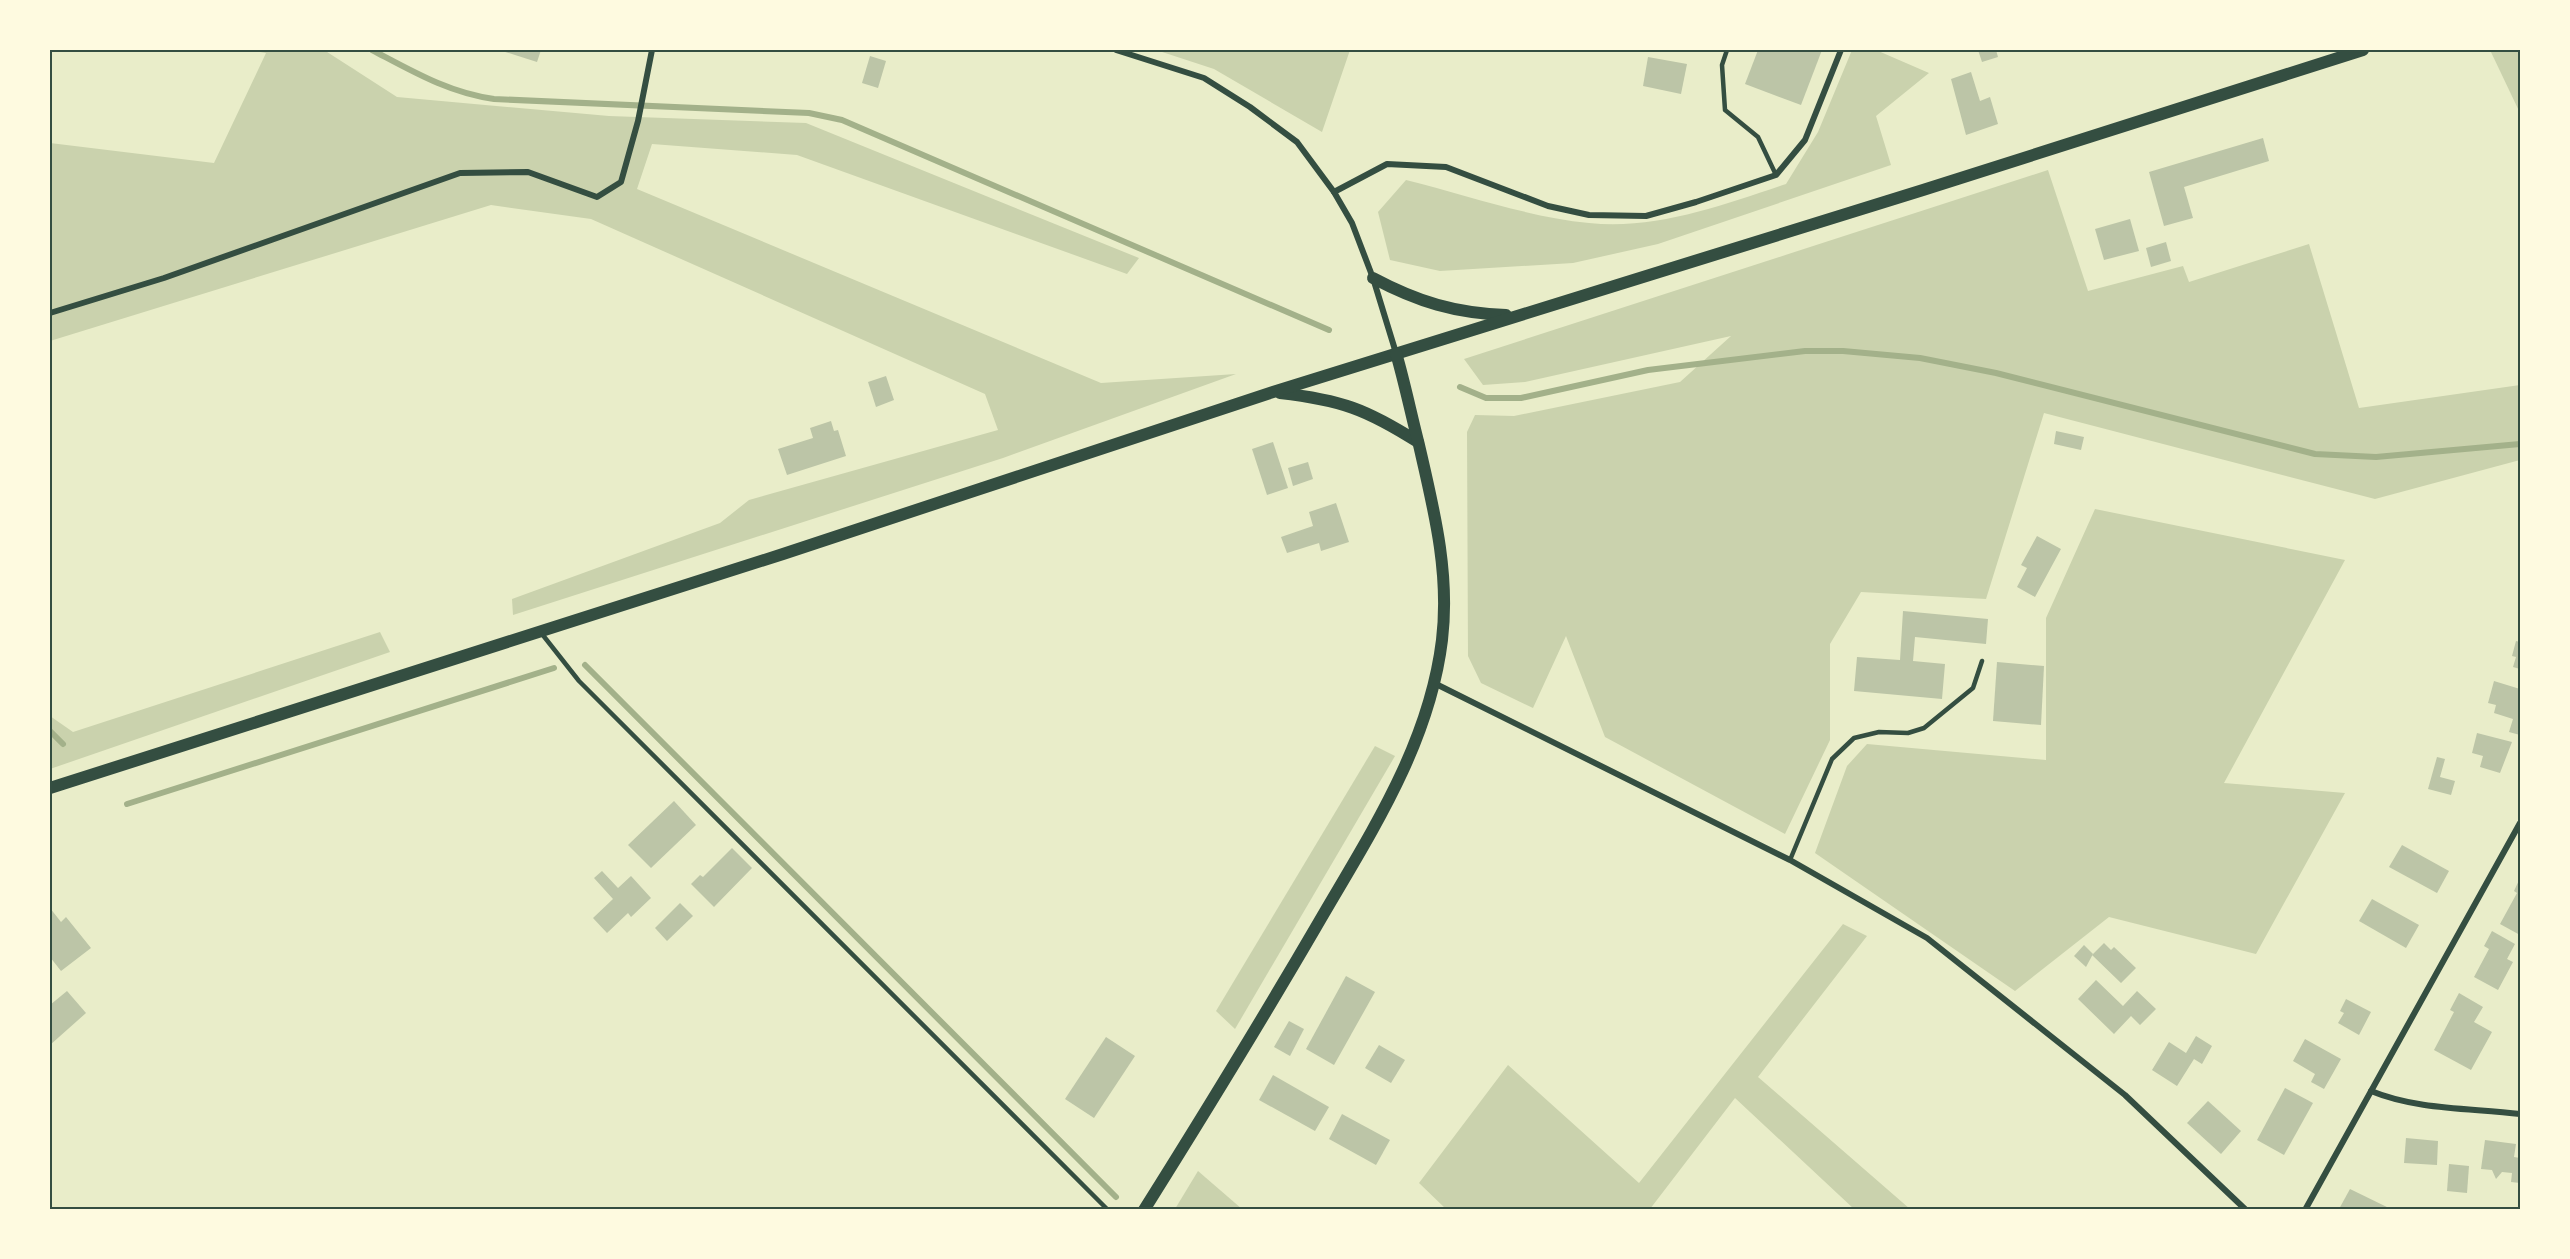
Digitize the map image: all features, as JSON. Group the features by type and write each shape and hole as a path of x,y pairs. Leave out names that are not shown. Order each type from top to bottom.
{"main road":[{"path":"50,788 1273,392 1923,190 2363,50"},
{"path":"1373,278 1400,292 1432,304 1468,313 1516,315"},
{"path":"1144,1209 1228,1078 1383,811 1405,769 1422,725 1434,683 1442,640 1444,591 1441,543 1396,353"},
{"path":"1273,392 1343,403 1379,417 1418,442"}],"street":[{"path":"50,313 164,278 460,173 528,172 597,197 621,183 638,121 652,50"},
{"path":"1116,50 1204,78 1250,107 1297,142 1334,192 1352,223 1373,278 1396,353"},
{"path":"1334,192 1387,164 1446,167 1548,206 1589,215 1646,216 1696,202 1776,175 1805,140 1841,50"},
{"path":"1434,683 1790,860 1927,938 2125,1095 2246,1209"},
{"path":"2305,1209 2520,823"},
{"path":"2371,1091 2393,1100 2417,1104 2520,1114"}],"lane":[{"path":"1727,50 1722,64 1725,110 1758,137 1776,175"},
{"path":"540,631 579,681 1108,1209"},
{"path":"1790,860 1832,759 1854,738 1879,732 1908,733 1924,728 1973,688 1982,661"}],"green space":[{"path":"248,50 324,50 397,97 609,116 806,123 1139,258 1127,274 797,155 652,144 637,189 1101,383 1236,374 1003,458 513,615 512,599 720,523 749,500 998,430 985,394 591,219 491,205 50,341 50,143 214,163 266,53"},
{"path":"1156,50 1350,50 1322,132 1214,69"},
{"path":"1852,50 1876,50 1929,73 1876,116 1891,165 1658,244 1573,263 1440,271 1390,260 1378,212 1406,180 1543,216 1589,223 1614,224 1640,223 1689,214 1786,184 1818,132"},
{"path":"2490,50 2520,50 2520,113"},
{"path":"2048,170 2088,291 2183,266 2189,282 2309,244 2359,408 2520,385 2520,460 2375,499 2044,413 1986,599 1861,592 1830,644 1830,740 1785,834 1605,737 1566,636 1533,708 1481,683 1468,656 1467,432 1475,415 1514,416 1680,382 1731,336 1525,382 1483,385 1464,359"},
{"path":"2095,509 2345,560 2224,783 2345,793 2256,954 2109,917 2015,991 1815,853 1847,766 1867,744 2046,760 2046,618"},
{"path":"380,632 390,652 50,769 50,716 73,732"},
{"path":"1375,746 1395,756 1235,1029 1216,1011"},
{"path":"1843,924 1867,936 1758,1077 1910,1209 1854,1209 1735,1098 1650,1209 1446,1209 1419,1183 1508,1065 1639,1183"},
{"path":"1198,1171 1242,1209 1175,1209"}],"building":[{"path":"499,50 541,50 537,62"},
{"path":"1758,50 1822,50 1801,105 1745,84"},
{"path":"1978,50 1996,50 1998,57 1982,62"},
{"path":"870,56 886,61 878,88 862,83"},
{"path":"1648,57 1687,64 1681,94 1643,86"},
{"path":"1971,72 1980,101 1990,97 1998,124 1966,135 1951,79"},
{"path":"2263,138 2269,161 2184,187 2193,218 2164,226 2149,172"},
{"path":"2130,219 2139,251 2104,260 2095,229"},
{"path":"2166,242 2171,261 2151,267 2146,248"},
{"path":"886,376 894,400 876,407 868,382"},
{"path":"831,421 834,431 838,430 846,456 787,475 778,449 813,438 810,428"},
{"path":"2056,431 2084,437 2081,450 2054,444"},
{"path":"1273,442 1288,488 1267,495 1252,449"},
{"path":"1308,462 1313,479 1293,486 1288,468"},
{"path":"1336,503 1349,542 1321,551 1319,543 1287,553 1281,537 1313,526 1309,512"},
{"path":"2037,536 2061,549 2035,597 2017,587 2027,568 2021,565"},
{"path":"1903,611 1988,619 1986,644 1915,637 1913,661 1945,664 1942,699 1854,691 1857,657 1900,660"},
{"path":"2516,641 2520,642 2520,669 2513,667 2516,657 2512,656"},
{"path":"1997,662 2044,666 2041,725 1993,721"},
{"path":"2494,681 2520,689 2520,735 2509,732 2513,719 2494,713 2496,705 2488,703"},
{"path":"2477,733 2512,742 2500,773 2480,767 2483,756 2472,753"},
{"path":"2437,757 2445,759 2440,777 2455,781 2451,795 2428,789"},
{"path":"674,801 696,825 651,868 628,845"},
{"path":"2402,845 2449,871 2437,893 2389,867"},
{"path":"732,848 752,868 714,907 691,884 700,875 703,877"},
{"path":"602,871 618,888 631,876 651,898 631,917 628,913 607,933 593,918 613,899 594,878"},
{"path":"2520,878 2520,935 2500,924 2517,893 2514,891"},
{"path":"2372,899 2419,925 2406,948 2359,921"},
{"path":"680,903 693,916 667,941 655,928"},
{"path":"50,908 61,922 66,917 91,948 61,971 50,957"},
{"path":"2492,931 2515,944 2507,959 2513,962 2498,990 2474,977 2489,949 2484,946"},
{"path":"2104,943 2111,950 2114,947 2136,968 2121,983 2092,955"},
{"path":"2084,945 2093,954 2086,967 2074,956"},
{"path":"1346,976 1375,992 1334,1065 1306,1049"},
{"path":"2096,980 2123,1006 2137,991 2156,1009 2140,1025 2131,1016 2114,1034 2078,999"},
{"path":"67,991 86,1013 50,1045 50,1005"},
{"path":"2459,993 2483,1007 2474,1022 2492,1032 2471,1070 2434,1050 2454,1012 2450,1010"},
{"path":"2346,999 2371,1012 2359,1035 2338,1023 2344,1013 2340,1011"},
{"path":"1289,1021 1304,1029 1290,1056 1274,1047"},
{"path":"2196,1036 2212,1046 2202,1064 2194,1059 2177,1086 2152,1070 2169,1042 2186,1053"},
{"path":"1106,1037 1135,1056 1094,1118 1065,1099"},
{"path":"2305,1039 2341,1059 2324,1089 2311,1082 2315,1074 2293,1061"},
{"path":"1379,1045 1405,1060 1391,1083 1365,1068"},
{"path":"1273,1075 1329,1107 1315,1131 1259,1100"},
{"path":"2285,1088 2313,1103 2284,1155 2257,1140"},
{"path":"2208,1101 2241,1131 2221,1154 2187,1123"},
{"path":"1342,1114 1390,1140 1376,1165 1329,1139"},
{"path":"2406,1138 2438,1141 2437,1165 2404,1163"},
{"path":"2485,1140 2516,1144 2514,1157 2520,1158 2520,1183 2511,1182 2512,1173 2502,1172 2496,1179 2492,1170 2481,1169"},
{"path":"2449,1164 2469,1166 2467,1193 2447,1191"},
{"path":"2350,1189 2391,1209 2339,1209"}],"waterway":[{"path":"372,50 446,86 494,99 809,113 842,120 1329,330"},
{"path":"1460,387 1486,398 1521,398 1648,370 1805,351 1843,351 1920,358 1996,373 2315,454 2376,457 2520,444"},
{"path":"585,665 1116,1197"},
{"path":"127,804 554,668"},
{"path":"50,731 63,744"}]}
